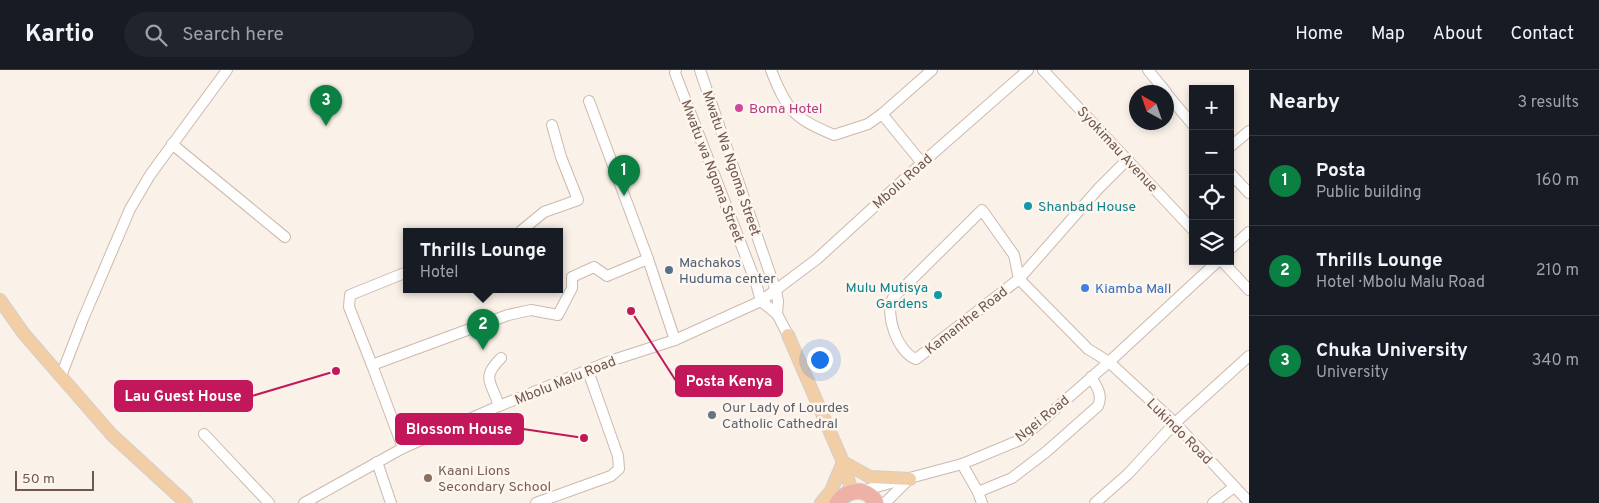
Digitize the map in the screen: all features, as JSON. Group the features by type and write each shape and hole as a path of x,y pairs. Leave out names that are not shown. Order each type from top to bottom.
{"highway":[{"path":"837,503 846,494 856,492 870,495 876,503"}],"main road":[{"path":"0,300 18,327 112,435 186,503"},
{"path":"788,335 856,492"},
{"path":"843,462 870,477 910,479"},
{"path":"821,503 831,491 843,462"}],"street":[{"path":"61,376 130,209 172,144 227,70"},
{"name":"Mwatu wa Ngoma Street","path":"676,70 675,73 762,301"},
{"name":"Mwatu Wa Ngoma Street","path":"700,70 776,291 778,300 777,314"},
{"path":"771,70 783,97 796,115 834,135 868,124 932,70"},
{"name":"Mbolu Road","path":"776,291 818,259 922,163 1028,70"},
{"name":"Syokimau Avenue","path":"1043,70 1189,226"},
{"path":"1148,70 1160,85"},
{"path":"589,101 648,259 675,340"},
{"path":"1174,102 1189,120"},
{"path":"882,114 922,163"},
{"path":"525,228 544,212 578,200 561,157 552,125"},
{"path":"1234,144 1249,131"},
{"path":"172,144 285,237"},
{"name":"Kamanthe Road","path":"1019,279 1014,255 982,210 893,298 889,310 895,333 907,354 916,359 1019,279 1099,188 1128,159"},
{"path":"1232,175 1249,193"},
{"path":"1234,245 1249,232"},
{"path":"372,365 508,315 531,310 558,315 572,288 572,276 594,267 607,276 648,259"},
{"name":"Ngei Road","path":"856,492 962,464 1020,440 1109,362 1214,265"},
{"path":"1226,265 1249,290"},
{"path":"403,274 350,294 349,306 403,448"},
{"path":"1019,279 1088,349 1109,362"},
{"name":"Mbolu Malu Road","path":"304,503 403,448 499,406 613,360 675,340 762,301 776,291"},
{"path":"762,301 777,314 788,335"},
{"path":"1095,503 1128,474 1175,423 1249,356"},
{"path":"499,406 488,375 491,368 502,358"},
{"name":"Lukindo Road","path":"1109,362 1175,423 1249,502"},
{"path":"536,503 611,476 619,469 618,456 588,371"},
{"path":"978,492 1012,478 1098,406 1100,395 1091,377"},
{"path":"204,434 269,503"},
{"path":"377,462 391,503"},
{"path":"962,464 982,503"},
{"name":"Ngei Road","path":"885,503 910,479"},
{"path":"1213,503 1234,487"}],"place":[{"name":"Boma Hotel","path":"739,108"},
{"name":"Chuka University","path":"326,126"},
{"name":"Posta","path":"624,196"},
{"name":"Shanbad House","path":"1028,206"},
{"name":"Machakos Huduma center","path":"669,270"},
{"name":"Kiamba Mall","path":"1085,288"},
{"name":"Mulu Mutisya Gardens","path":"938,295"},
{"name":"Posta Kenya","path":"631,311"},
{"name":"Thrills Lounge","path":"483,350"},
{"name":"Lau Guest House","path":"336,371"},
{"name":"Our Lady of Lourdes Catholic Cathedral","path":"712,415"},
{"name":"Blossom House","path":"584,438"},
{"name":"Kaani Lions Secondary School","path":"428,478"}]}
